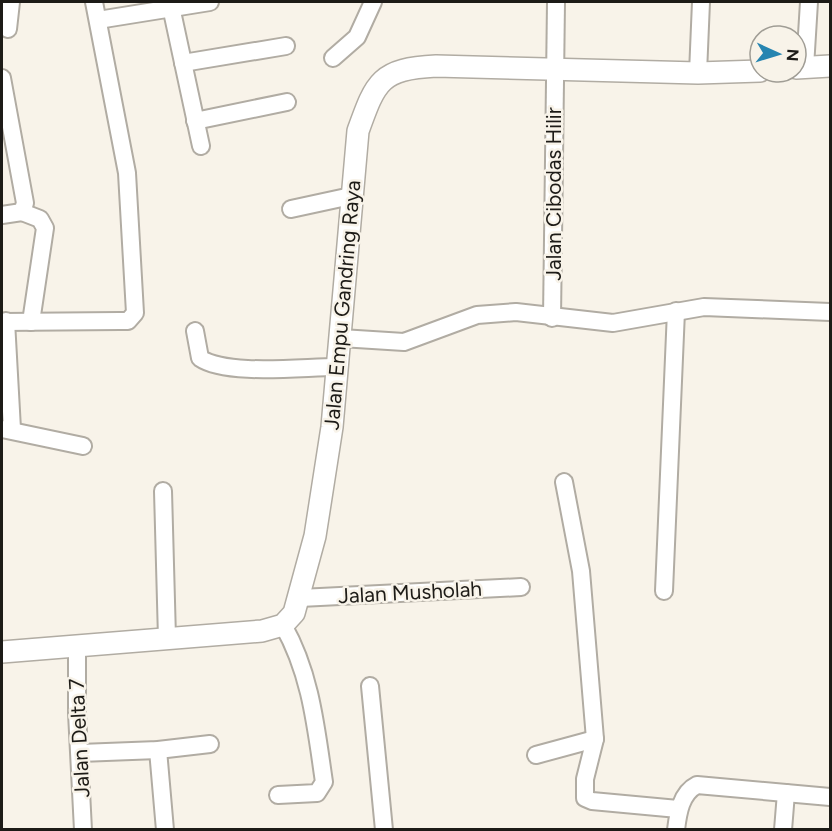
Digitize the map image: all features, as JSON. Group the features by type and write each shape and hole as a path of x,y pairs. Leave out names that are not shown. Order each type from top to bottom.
{"street":[{"path":"8,29 11,2"},
{"path":"84,446 7,429 4,322 120,321 134,317 127,173 94,2"},
{"path":"98,20 171,5 210,2"},
{"path":"333,58 350,47 373,2"},
{"name":"Jalan Cibodas Hilir","path":"552,318 556,2"},
{"path":"698,73 701,2"},
{"path":"806,24 809,2"},
{"path":"171,5 201,146"},
{"path":"183,63 286,46"},
{"path":"808,68 831,66"},
{"name":"Jalan Empu Gandring Raya","path":"283,625 294,613 300,598 322,491 332,427 358,131 371,95 385,76 409,67 698,73 748,71"},
{"path":"2,78 25,203 22,212"},
{"path":"195,121 287,102"},
{"path":"291,209 351,196"},
{"path":"2,215 22,212 40,219 45,228 31,322"},
{"path":"341,338 404,342 477,315 516,312 552,318 613,323 704,307 831,312"},
{"path":"664,591 676,311"},
{"path":"195,332 200,358 210,365 241,369 336,367"},
{"path":"564,482 581,571 595,738 585,779 585,798 622,805 678,809"},
{"path":"163,491 167,638"},
{"name":"Jalan Musholah","path":"300,598 521,587"},
{"path":"2,652 262,631 283,625 296,647 306,679 314,712 324,782 317,793 278,795"},
{"name":"Jalan Delta 7","path":"77,647 83,830"},
{"path":"370,686 384,830"},
{"path":"536,755 595,738"},
{"path":"80,753 158,750 210,744"},
{"path":"158,750 165,830"},
{"path":"676,830 678,809 692,787 700,784 831,797"},
{"path":"783,830 786,793"}]}
